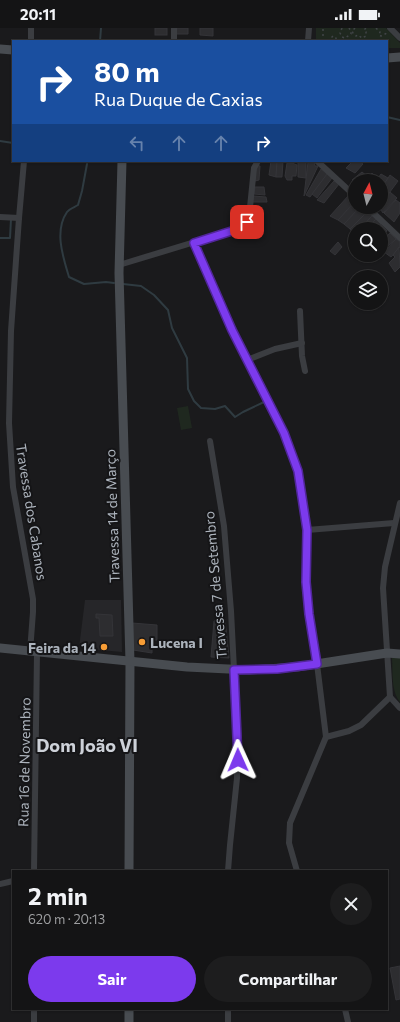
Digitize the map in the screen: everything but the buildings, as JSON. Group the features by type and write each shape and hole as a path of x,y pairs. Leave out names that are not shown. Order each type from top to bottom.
{"street":[{"path":"31,28 31,40"},
{"path":"174,28 174,40"},
{"path":"308,28 308,40"},
{"path":"389,30 400,38"},
{"path":"0,49 12,50"},
{"path":"388,58 400,57"},
{"name":"Travessa dos Cabanos","path":"24,162 10,364 9,424 13,487 33,599 34,652"},
{"name":"Travessa 14 de Março","path":"122,162 119,265 130,662 129,870"},
{"path":"119,265 244,227 249,217 254,168 257,162"},
{"path":"318,162 348,190"},
{"path":"374,214 400,238"},
{"path":"0,217 19,218"},
{"path":"194,243 223,310 284,433 293,454 302,492 307,530 307,598 326,737 290,823 289,843 297,870"},
{"path":"300,311 302,356 305,371"},
{"path":"247,360 276,349 302,343"},
{"name":"Travessa 7 de Setembro","path":"210,441 224,526 234,670 237,778 228,870"},
{"path":"400,503 394,523 385,567 383,588 390,697 400,708"},
{"path":"307,530 394,523"},
{"path":"0,648 130,662 234,670 270,670 317,664 354,657 387,653 400,654"},
{"name":"Rua 16 de Novembro","path":"34,652 34,870"},
{"path":"326,737 349,731 361,725 390,697"},
{"path":"0,884 12,882"},
{"path":"34,1010 34,1022"},
{"path":"129,1010 129,1022"},
{"path":"228,1010 228,1022"},
{"path":"345,1010 348,1022"}],"path":[{"path":"323,40 324,28"},
{"path":"337,28 341,29 340,35 345,38 351,34 349,28"},
{"path":"355,28 352,31 353,33 362,38 366,36 366,32 364,30 366,28"},
{"path":"376,28 380,32 379,35 381,36 389,30"},
{"path":"329,40 333,36 336,40"}],"shaded area":[{"path":"316,28 386,28 400,43 400,48 388,48 388,40 316,40"},
{"path":"188,406 192,428 181,430 177,408"},
{"path":"85,600 121,600 122,652 79,648"},
{"path":"392,658 400,658 400,702 395,693"}],"waterway":[{"path":"100,40 101,28"},
{"path":"388,117 400,120"},
{"path":"0,141 12,143"},
{"path":"87,164 78,205 68,211 63,219 60,236 62,253 69,277 84,284 106,282 114,283"},
{"path":"0,238 10,238 11,219"},
{"path":"123,284 141,286 154,295 168,310 172,328 187,358 188,389 194,401 201,408 215,409 225,406 235,417 264,402"}],"place":[{"name":"Lucena I","path":"142,642"},
{"name":"Feira da 14","path":"104,647"}],"district":[{"name":"Dom João VI","path":"87,745"}],"route":[{"path":"238,760 234,670 277,669 317,664 307,598 307,530 298,471 284,433 232,330 194,243 244,227 247,222"}]}
